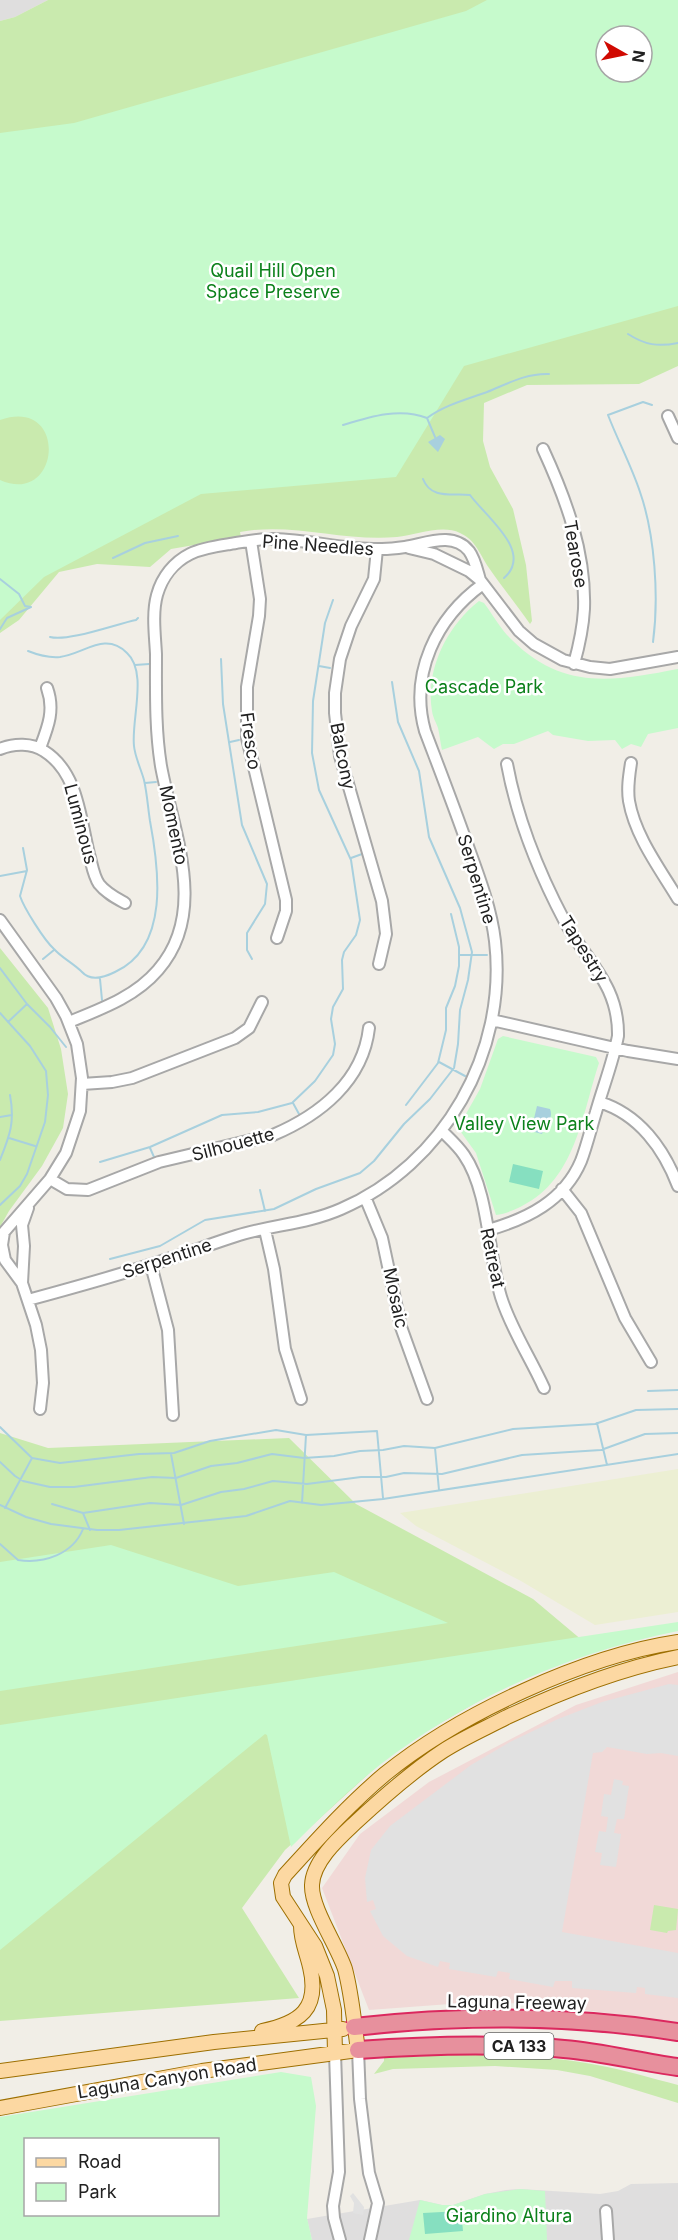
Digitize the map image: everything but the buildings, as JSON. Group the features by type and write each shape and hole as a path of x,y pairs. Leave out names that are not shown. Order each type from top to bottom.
{"highway":[{"name":"Laguna Freeway","path":"354,2027 468,2018 541,2018 678,2032"},
{"name":"CA 133","path":"358,2050 437,2045 538,2047 566,2049 678,2067"}],"main road":[{"path":"335,2053 335,2030 327,1976 315,1947 282,1897 281,1883 285,1875 335,1821 385,1774 436,1737 543,1682 607,1659 652,1646 678,1642"},
{"path":"358,2050 351,1991 344,1967 320,1913 313,1890 315,1870 326,1854 346,1832 395,1787 444,1751 549,1697 612,1674 678,1657"},
{"path":"214,2042 226,2037 278,2027 296,2020 304,2012 311,2000 312,1985 301,1924"},
{"name":"Laguna Canyon Road","path":"0,2072 214,2042 354,2027"},
{"name":"Laguna Canyon Road","path":"0,2108 202,2071 358,2050"}],"street":[{"path":"668,416 678,438"},
{"name":"Tearose","path":"543,449 568,509 581,566 584,609 574,664"},
{"name":"Pine Needles","path":"168,573 178,562 196,551 251,541 277,539 345,548 377,549 406,547 442,540 457,543 468,549 481,582"},
{"name":"Fresco","path":"251,541 260,599 247,687 246,723 252,764 286,900 286,911 277,938"},
{"name":"Pine Needles","path":"406,547 439,556 469,571 481,582 511,622 534,644 551,655 574,664 610,669 678,657"},
{"name":"Balcony","path":"377,549 373,583 358,611 343,648 336,682 335,713 340,756 382,901 386,934 379,964"},
{"name":"Momento","path":"69,1023 132,994 146,983 168,957 176,941 182,920 185,886 182,853 161,765 156,711 155,607 159,590 168,573"},
{"name":"Serpentine","path":"28,1300 151,1265 237,1236 313,1219 365,1197 404,1169 442,1131 459,1105 475,1073 492,1020 496,967 492,920 470,851 425,731 420,699 424,666 431,645 450,617 481,582"},
{"path":"0,749 20,745 40,748 51,714 51,701 47,688"},
{"name":"Luminous","path":"40,748 58,761 68,775 98,883 125,903"},
{"path":"631,763 629,799 635,822 678,899"},
{"name":"Tapestry","path":"488,1230 528,1217 543,1207 562,1189 580,1162 615,1048 618,1028 610,993 600,973 566,924 548,886 519,812 507,764"},
{"path":"0,920 56,998 69,1023 79,1056 82,1084 80,1111 66,1153 50,1179 29,1205 8,1225 4,1232 2,1245 5,1260 22,1283 39,1337 43,1383 40,1409"},
{"path":"82,1084 132,1078 235,1038 249,1028 262,1002"},
{"path":"492,1020 615,1048 678,1059"},
{"name":"Silhouette","path":"50,1179 67,1189 88,1190 159,1162 273,1135 288,1129 329,1102 343,1087 363,1057 369,1028"},
{"path":"599,1102 629,1117 648,1134 668,1163 678,1186"},
{"name":"Retreat","path":"442,1131 459,1148 470,1164 488,1230 496,1279 505,1307 544,1388"},
{"path":"562,1189 581,1213 620,1308 635,1338 651,1362"},
{"name":"Mosaic","path":"365,1197 382,1238 401,1327 427,1399"},
{"path":"22,1283 24,1246 22,1225 29,1205"},
{"path":"265,1230 274,1269 285,1349 301,1399"},
{"path":"151,1265 168,1330 173,1415"},
{"path":"358,2050 360,2099 370,2178 378,2203 370,2240"},
{"path":"335,2053 339,2172 333,2206 340,2240"},
{"path":"606,2211 608,2240"}],"shaded area":[{"path":"0,0 48,0 15,17 0,21"},
{"path":"678,1672 678,2023 535,2003 450,2004 369,2010 322,1888 360,1834 429,1782 576,1705"},
{"path":"669,1684 678,1685 678,1756 661,1753 647,1754 607,1747 602,1752 593,1753 562,1932 678,1953 678,1998 645,1994 645,1988 637,1987 636,1993 572,1988 572,1981 555,1981 553,1987 509,1979 510,1973 498,1971 496,1977 449,1969 450,1963 440,1961 438,1967 407,1956 383,1936 370,1911 376,1909 373,1900 367,1902 365,1878 371,1850 390,1826 471,1765 510,1742 558,1719 602,1702"},
{"path":"614,1779 623,1781 622,1785 629,1786 624,1819 617,1819 614,1833 621,1834 616,1867 600,1865 602,1853 595,1852 599,1831 606,1832 608,1817 601,1816 604,1794 611,1795"},
{"path":"678,2183 678,2240 312,2240 307,2219 420,2200 453,2205 485,2194 506,2190 600,2194 618,2191 631,2184"},
{"path":"353,2193 364,2207 363,2215 353,2213 354,2203 350,2196"}],"green space":[{"name":"Quail Hill Open Space Preserve","path":"48,0 678,0 678,366 639,384 527,385 484,403 483,441 490,467 513,509 526,565 532,621 530,624 474,544 460,533 437,530 377,538 279,529 240,532 241,537 171,549 150,567 97,564 59,572 19,620 0,633 0,21 15,17"},
{"name":"Quail Hill Open Space Preserve","path":"487,0 678,0 678,306 464,366 396,477 201,494 44,577 0,620 0,480 20,484 35,479 45,467 49,451 46,436 38,423 22,417 0,420 0,133 74,123 466,11"},
{"name":"Cascade Park","path":"479,601 484,603 508,636 531,656 550,668 570,675 611,679 678,669 678,728 648,734 641,747 631,744 622,749 615,740 588,741 553,735 548,731 514,744 503,744 494,749 478,737 442,750 438,728 432,713 432,680 435,665 448,636 457,623"},
{"path":"0,948 48,1008 61,1049 68,1094 63,1128 42,1166 0,1227"},
{"name":"Valley View Park","path":"503,1036 596,1057 599,1063 581,1124 566,1162 540,1194 522,1206 496,1215 476,1153 458,1128 480,1089 498,1039"},
{"path":"513,1164 543,1171 539,1189 509,1182"},
{"path":"0,1433 48,1448 289,1438 356,1504 533,1599 583,1641 397,1748 285,1850 242,1908 299,1998 0,2021"},
{"path":"678,1469 678,1612 595,1625 521,1581 416,1526 400,1513"},
{"path":"111,1545 238,1586 334,1572 448,1623 0,1691 0,1562"},
{"path":"678,1622 678,1631 638,1640 560,1665 485,1698 449,1718 381,1764 291,1847 265,1734 0,1950 0,1725"},
{"path":"654,1905 678,1909 676,1930 667,1933 650,1930"},
{"path":"474,2054 567,2060 628,2072 678,2085 678,2103 590,2076 557,2070 495,2066 393,2069 374,2074 384,2058"},
{"path":"281,2072 311,2077 316,2106 307,2218 312,2240 0,2240 0,2117"},
{"name":"Giardino Altura","path":"520,2189 545,2191 547,2240 409,2240 420,2200 453,2205 485,2194"},
{"path":"461,2211 463,2231 425,2234 423,2213"}],"water":[{"path":"440,435 445,439 438,452 428,442"},
{"path":"537,1106 550,1109 551,1113 542,1134 531,1131"}],"waterway":[{"path":"628,334 640,341 652,344 678,343"},
{"path":"427,418 448,406 517,380 532,375 549,374"},
{"path":"652,405 643,402 608,415 636,482 649,527 656,606 653,642"},
{"path":"343,425 385,414 406,413 427,418 435,437"},
{"path":"423,479 427,486 437,493 470,495 496,524 511,546 514,557 512,568 504,578"},
{"path":"113,558 145,543 178,536"},
{"path":"0,579 19,594 25,606 31,607 7,618 0,629"},
{"path":"100,1162 150,1147 222,1115 258,1112 292,1103 315,1081 333,1055 335,1044 331,1019 333,1007 343,989 342,960 344,952 356,935 360,920 351,860 319,790 312,753 313,701 325,623 333,600"},
{"path":"50,637 80,635 138,618"},
{"path":"23,848 27,870 20,896 35,924 54,949 86,975 94,978 111,974 133,960 145,945 153,926 157,883 146,790 134,746 137,672 127,653 111,644 94,646 60,657 44,656 28,651"},
{"path":"221,659 223,704 242,825 267,884 265,904 247,933 247,950 252,959"},
{"path":"135,665 149,664"},
{"path":"319,666 330,668"},
{"path":"110,1259 160,1246 205,1220 274,1209 316,1189 360,1173 374,1161 404,1124 430,1099 454,1068 460,1010 472,952 460,908 429,837 419,771 398,722 392,682"},
{"path":"230,742 239,740"},
{"path":"145,783 156,782"},
{"path":"351,858 362,854"},
{"path":"0,876 27,871"},
{"path":"406,1105 438,1063 446,1030 446,1008 455,986 459,966 459,947 451,914"},
{"path":"43,959 54,950"},
{"path":"460,955 487,955"},
{"path":"0,968 27,1004 66,1047"},
{"path":"100,979 102,1000"},
{"path":"8,1022 27,1004"},
{"path":"0,1013 30,1046 46,1071 48,1095 45,1122 27,1174 20,1186 0,1205"},
{"path":"439,1062 465,1076"},
{"path":"0,1160 11,1128 10,1095"},
{"path":"293,1103 299,1114"},
{"path":"0,1117 12,1115"},
{"path":"9,1138 35,1146"},
{"path":"150,1148 154,1157"},
{"path":"260,1190 265,1211"},
{"path":"648,1391 678,1390"},
{"path":"0,1462 23,1481 50,1487 74,1487 152,1477 176,1478 211,1466 237,1463 272,1454 304,1458 404,1446 435,1448 513,1429 595,1424 636,1410 678,1409"},
{"path":"597,1423 607,1465"},
{"path":"0,1427 32,1458 60,1463 139,1454 174,1453 210,1441 276,1430 306,1435 377,1431 383,1498"},
{"path":"52,1504 83,1513 150,1503 181,1505 221,1492 244,1489 273,1481 307,1484 361,1477 386,1477 404,1473 442,1474 522,1455 601,1450 645,1434 678,1433"},
{"path":"302,1503 306,1435"},
{"path":"435,1448 439,1490"},
{"path":"171,1454 184,1524"},
{"path":"0,1505 26,1517 51,1524 97,1530 119,1530 246,1516 290,1501 321,1505 383,1499 678,1454"},
{"path":"5,1508 32,1458"},
{"path":"83,1513 90,1530"},
{"path":"0,1544 18,1560 47,1559 65,1551 78,1538 83,1529"}]}
